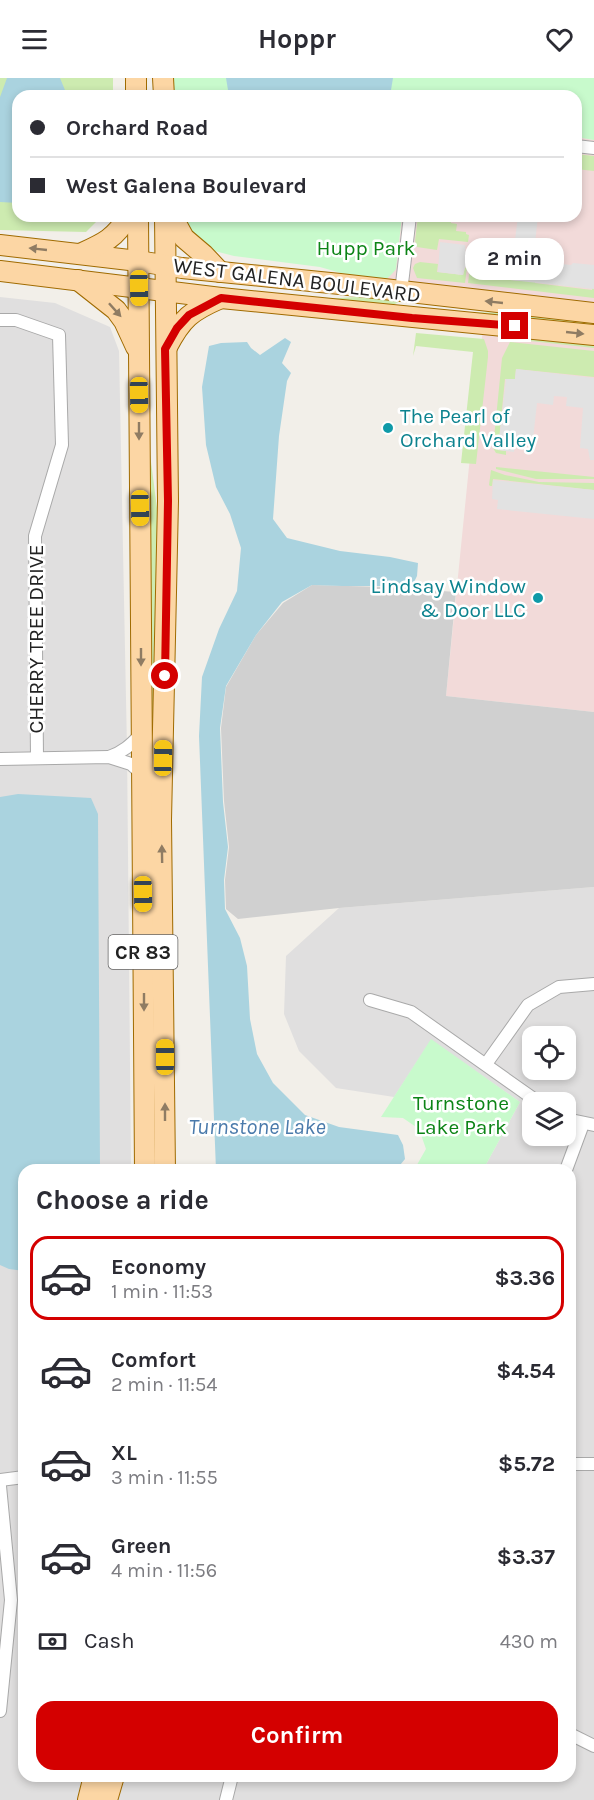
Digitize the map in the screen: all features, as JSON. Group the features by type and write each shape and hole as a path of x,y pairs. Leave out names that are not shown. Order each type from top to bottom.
{"main road":[{"path":"79,254 112,238 125,222"},
{"name":"CR 83","path":"138,222 145,1164"},
{"name":"CR 83","path":"165,222 168,501 161,820 165,1164"},
{"path":"175,222 184,238 220,272"},
{"name":"WEST GALENA BOULEVARD","path":"0,245 594,314"},
{"name":"WEST GALENA BOULEVARD","path":"0,271 389,316 594,334"},
{"path":"78,280 116,310 138,350"},
{"path":"165,349 177,328 189,315 221,298"},
{"path":"389,316 398,308 407,305 438,306 462,299"},
{"path":"88,1800 92,1782"},
{"path":"107,1800 112,1782"}],"street":[{"path":"401,292 409,222"},
{"name":"CHERRY TREE DRIVE","path":"0,320 16,320 59,335 62,444 35,536 37,758"},
{"path":"0,759 109,757 122,753 141,734"},
{"path":"109,757 131,764 142,774"},
{"path":"486,1064 528,1005 559,987 594,984"},
{"path":"370,1000 411,1012 524,1092"},
{"path":"569,1164 588,1124"},
{"path":"576,1464 594,1464"},
{"path":"0,1480 18,1478"},
{"path":"0,1486 11,1600 0,1711"},
{"path":"576,1737 594,1746"},
{"path":"226,1800 230,1782"}],"shaded area":[{"path":"582,138 594,140 594,308 381,282 397,262 401,222 582,222"},
{"path":"517,222 537,222 534,252 538,260 571,265 573,263 594,265 594,289 472,276 473,268 470,266 465,267 463,275 438,272 440,242 465,245 466,254 473,255 475,246 483,247 482,255 484,256 518,260 524,254 524,244 522,240 515,240"},
{"path":"0,297 55,303 110,327 119,351 127,748 131,1164 18,1164 18,1782 576,1782 576,1164 486,1164 520,1102 431,1040 394,1097 336,1088 299,1051 284,1014 286,956 339,908 594,887 594,1800 0,1800"},
{"path":"483,327 594,339 594,712 446,696"},
{"path":"516,369 594,378 594,460 590,460 588,449 580,448 583,408 566,406 567,397 554,396 553,405 537,403 533,439 516,437 514,452 498,450 506,379 515,379"},
{"path":"493,480 594,490 594,519 497,509 498,500 492,499"},
{"path":"312,585 456,592 446,696 594,712 594,887 339,908 238,919 226,909 225,880 229,847 224,801 221,728 226,687 256,635 283,603"}],"green space":[{"path":"0,78 113,78 113,90 12,90 12,222 96,222 86,232 0,230"},
{"path":"171,78 594,78 594,140 582,138 582,90 171,90"},
{"path":"582,155 594,156 594,171 582,170"},
{"name":"Hupp Park","path":"182,222 401,222 396,269 388,278 376,283 320,267 234,256 207,249 189,237"},
{"path":"417,222 451,222 457,224 456,231 466,232 469,235 468,242 439,239 437,250 417,247 415,241"},
{"path":"420,262 438,264 437,272 463,275 467,267 465,283 417,278 413,268"},
{"path":"470,267 472,276 520,281 521,274 536,276 535,283 592,290 594,281 594,298 468,283"},
{"path":"372,296 402,300 386,309 324,299"},
{"path":"456,312 530,313 594,320 594,330"},
{"path":"416,333 484,339 488,357 476,464 461,463 473,352 416,346 413,356"},
{"path":"519,334 594,342 594,348 512,339"},
{"path":"510,342 594,351 594,377 516,369 515,379 505,379 498,450 506,451 506,455 496,453 493,448 502,358"},
{"path":"147,431 161,539 158,1164 152,1164"},
{"path":"496,467 594,477 594,479 536,479 496,469"},
{"path":"491,470 539,482 594,483 594,490 493,479 492,486 490,486"},
{"name":"Turnstone Lake Park","path":"431,1039 520,1102 486,1164 417,1164 426,1149 419,1129 403,1118 381,1117"}],"water":[{"path":"7,78 60,78 65,90 12,90 12,203 0,202 0,97"},
{"path":"226,78 393,78 391,90 228,90"},
{"name":"Turnstone Lake","path":"285,338 291,342 282,363 291,373 287,381 279,436 273,519 287,538 340,551 418,563 417,576 412,586 312,585 282,602 256,635 226,686 220,728 223,802 228,847 224,880 225,909 240,938 247,966 250,1019 257,1054 273,1083 305,1115 339,1127 398,1135 403,1145 405,1159 401,1164 216,1164 199,736 202,677 219,629 237,591 241,548 230,514 216,487 206,445 202,387 209,346 247,342 260,355"},
{"path":"18,794 91,798 98,814 100,1164 18,1164 18,1270 0,1265 0,797"}],"place":[{"name":"The Pearl of Orchard Valley","path":"388,428"},
{"name":"Lindsay Window & Door LLC","path":"538,598"}],"route":[{"path":"165,676 168,501 165,349 177,328 189,315 221,298 412,318 515,326"}]}
